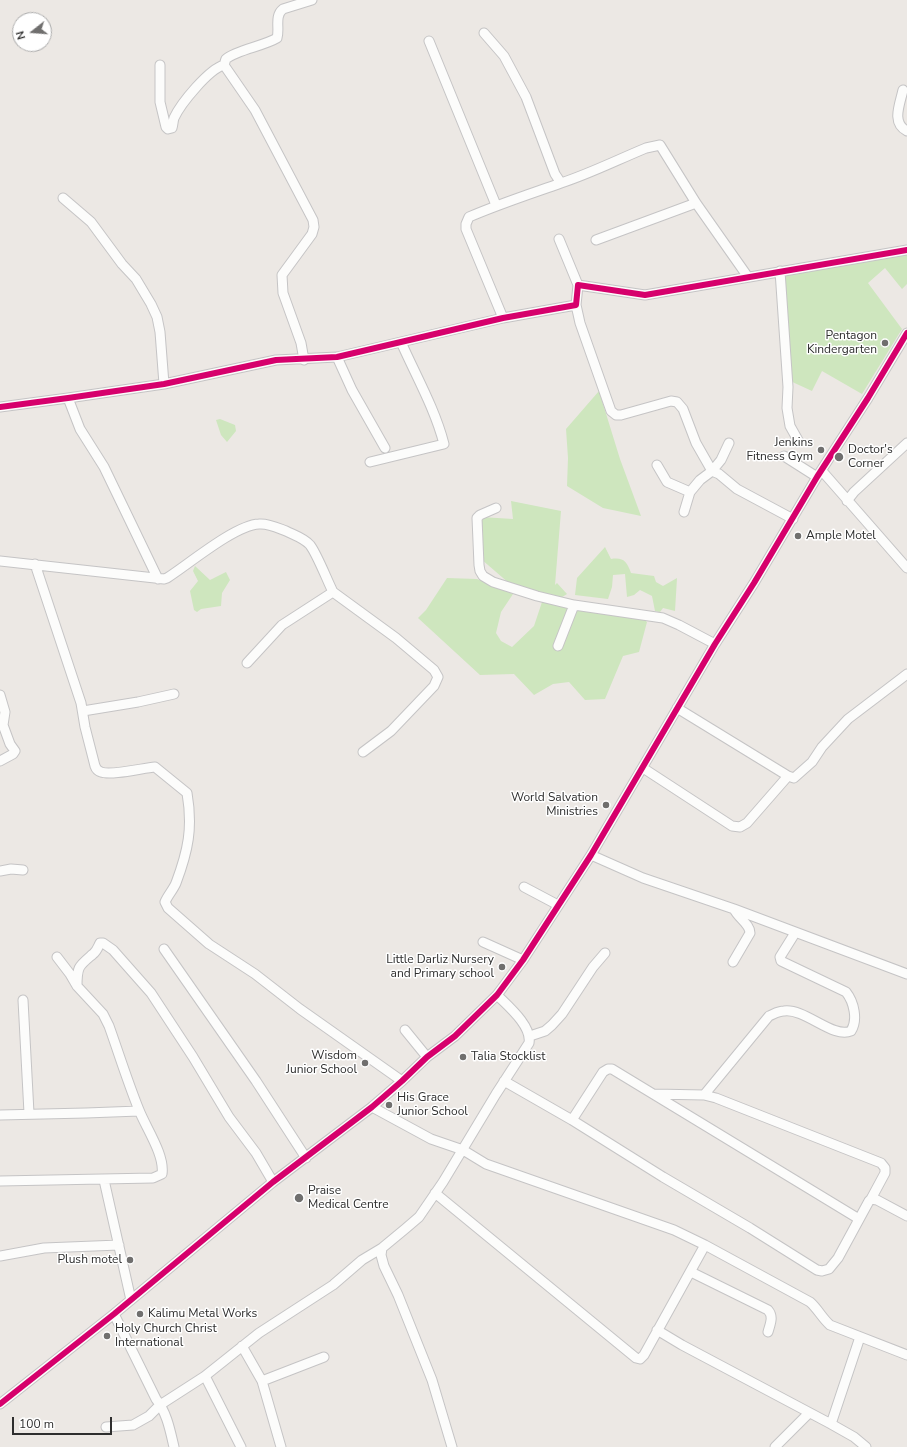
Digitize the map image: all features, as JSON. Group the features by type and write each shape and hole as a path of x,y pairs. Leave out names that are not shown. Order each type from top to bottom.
{"street":[{"path":"160,65 160,102 166,127 168,129 172,128 174,119 191,92 216,69 224,65 227,59 235,54 270,42 277,38 279,12 283,9 312,0"},
{"path":"484,33 504,56 526,97 555,174 561,183"},
{"path":"429,41 496,205"},
{"path":"224,65 255,110 313,220 314,227 312,234 282,275 283,293 301,343 304,360"},
{"path":"904,90 897,120 907,131"},
{"path":"503,318 466,229 466,224 469,217 496,205 561,183 646,148 660,145 696,203 748,277"},
{"path":"63,198 92,222 122,264 136,279 151,304 157,317 160,332 164,384"},
{"path":"596,240 696,203"},
{"path":"559,239 578,285 576,305 580,323 612,411 616,415 621,415 671,401 677,402 683,409 696,443 712,471 737,489 793,520"},
{"path":"578,285 645,295 907,250"},
{"path":"780,271 788,386 787,408 790,426 799,442"},
{"path":"0,407 164,384 276,360 304,360 337,357 503,318 576,305"},
{"path":"0,1404 114,1314 273,1182 372,1107 427,1057 455,1036 497,995 523,960 591,855 715,644 793,520 907,333"},
{"path":"370,462 444,444 440,429 432,410 401,342"},
{"path":"337,357 352,390 385,448"},
{"path":"68,398 80,429 104,467 158,579"},
{"path":"684,512 690,492 721,460 729,443"},
{"path":"847,501 854,492 907,443"},
{"path":"784,456 820,474 847,501 907,568"},
{"path":"657,465 667,482 690,492"},
{"path":"496,508 480,515 477,518 479,565 483,576 493,582 537,596 574,605 663,618 679,624 715,644"},
{"path":"0,561 158,579 167,578 200,554 251,525 261,524 296,535 309,544 333,592 396,638 434,670 438,677 434,686 391,731 363,752"},
{"path":"34,564 66,656 97,770 104,773 114,773 155,766 187,793 190,826 189,837 176,884 165,902 168,908 209,944 255,974 300,1009 402,1081"},
{"path":"247,663 282,625 333,592"},
{"path":"558,646 574,605"},
{"path":"677,708 788,776 794,778 812,762 829,738 848,719 907,674"},
{"path":"82,711 138,702 174,694"},
{"path":"0,695 5,712 3,725 14,751 13,754 0,761"},
{"path":"643,768 736,827 740,827 747,823 788,776"},
{"path":"591,855 643,878 734,909 907,974"},
{"path":"0,871 11,869 23,870"},
{"path":"524,887 558,905"},
{"path":"733,962 750,934 748,925 738,917 734,909"},
{"path":"704,1095 769,1016 777,1012 783,1010 794,1011 847,1033 851,1031 854,1026 854,1010 850,998 846,992 780,961 780,956 795,933"},
{"path":"483,942 523,960"},
{"path":"77,986 80,965 93,954 100,943 103,943 112,950 151,993 229,1117 256,1153 273,1182"},
{"path":"164,949 256,1081 306,1158"},
{"path":"530,1036 545,1031 552,1026 562,1014 593,967 605,953"},
{"path":"0,1181 153,1178 162,1174 163,1166 139,1111 110,1026 103,1014 77,986 70,974 57,958"},
{"path":"106,1427 133,1425 148,1416 160,1405 205,1376 242,1346 333,1285 362,1260 382,1248 419,1216 443,1182 504,1081 530,1043 528,1031 497,995"},
{"path":"23,1000 29,1113"},
{"path":"405,1030 427,1057"},
{"path":"572,1120 603,1072 608,1069 616,1071 859,1219"},
{"path":"504,1081 572,1120 817,1270 822,1271 829,1269 838,1258 866,1204 872,1199 885,1173 885,1168 881,1163 725,1101 704,1095 653,1094"},
{"path":"372,1107 432,1139 463,1150 486,1164 674,1230 705,1245 810,1302 815,1306 824,1321 830,1325 907,1355"},
{"path":"0,1115 139,1111"},
{"path":"104,1180 131,1300"},
{"path":"434,1193 636,1358 640,1358 644,1355 705,1245"},
{"path":"872,1199 877,1200 907,1216"},
{"path":"0,1256 44,1248 119,1245"},
{"path":"382,1248 384,1266 398,1295 432,1380 452,1447"},
{"path":"362,1260 384,1266"},
{"path":"691,1272 768,1310 772,1317 768,1332"},
{"path":"114,1314 168,1422 174,1447"},
{"path":"657,1330 682,1345 831,1424 854,1437 866,1447"},
{"path":"831,1424 860,1337"},
{"path":"242,1346 262,1381 281,1447"},
{"path":"262,1381 324,1357"},
{"path":"205,1376 241,1447"},
{"path":"775,1447 808,1413"}],"green space":[{"path":"907,248 907,284 902,289 885,268 868,283 902,329 862,394 822,371 812,391 788,380 782,269"},
{"path":"599,391 620,459 641,516 603,508 567,486 568,458 566,429"},
{"path":"220,419 235,425 236,431 227,442 221,435 216,420"},
{"path":"511,501 561,511 555,585 557,583 567,594 559,599 510,584 481,559 481,517 513,519"},
{"path":"605,547 611,559 619,559 624,561 631,573 654,576 656,582 663,586 677,578 675,611 663,608 660,612 655,611 652,596 640,590 634,595 627,597 625,574 613,575 612,587 608,599 575,595 577,578"},
{"path":"195,566 210,580 226,572 230,580 222,593 221,606 201,609 197,612 194,610 190,591 198,581 193,571"},
{"path":"447,578 477,579 513,594 501,612 496,633 501,641 512,647 534,626 543,599 640,616 647,622 639,652 623,656 605,699 585,700 569,682 553,684 534,695 514,674 480,675 418,618 426,610"}],"cycle path":[{"path":"0,407 164,384 276,360 337,357 503,318 576,305 578,285 645,295 907,250"},
{"path":"0,1404 114,1314 273,1182 372,1107 427,1057 455,1036 497,995 523,960 591,855 715,644 907,333"}],"place":[{"name":"Pentagon Kindergarten","path":"885,343"},
{"name":"Jenkins Fitness Gym","path":"821,450"},
{"name":"Doctor's Corner","path":"839,457"},
{"name":"Ample Motel","path":"798,536"},
{"name":"World Salvation Ministries","path":"606,805"},
{"name":"Little Darliz Nursery and Primary school","path":"502,967"},
{"name":"Talia Stocklist","path":"463,1057"},
{"name":"Wisdom Junior School","path":"365,1063"},
{"name":"His Grace Junior School","path":"389,1105"},
{"name":"Praise Medical Centre","path":"299,1198"},
{"name":"Plush motel","path":"130,1260"},
{"name":"Kalimu Metal Works","path":"140,1314"},
{"name":"Holy Church Christ International","path":"107,1336"}]}
